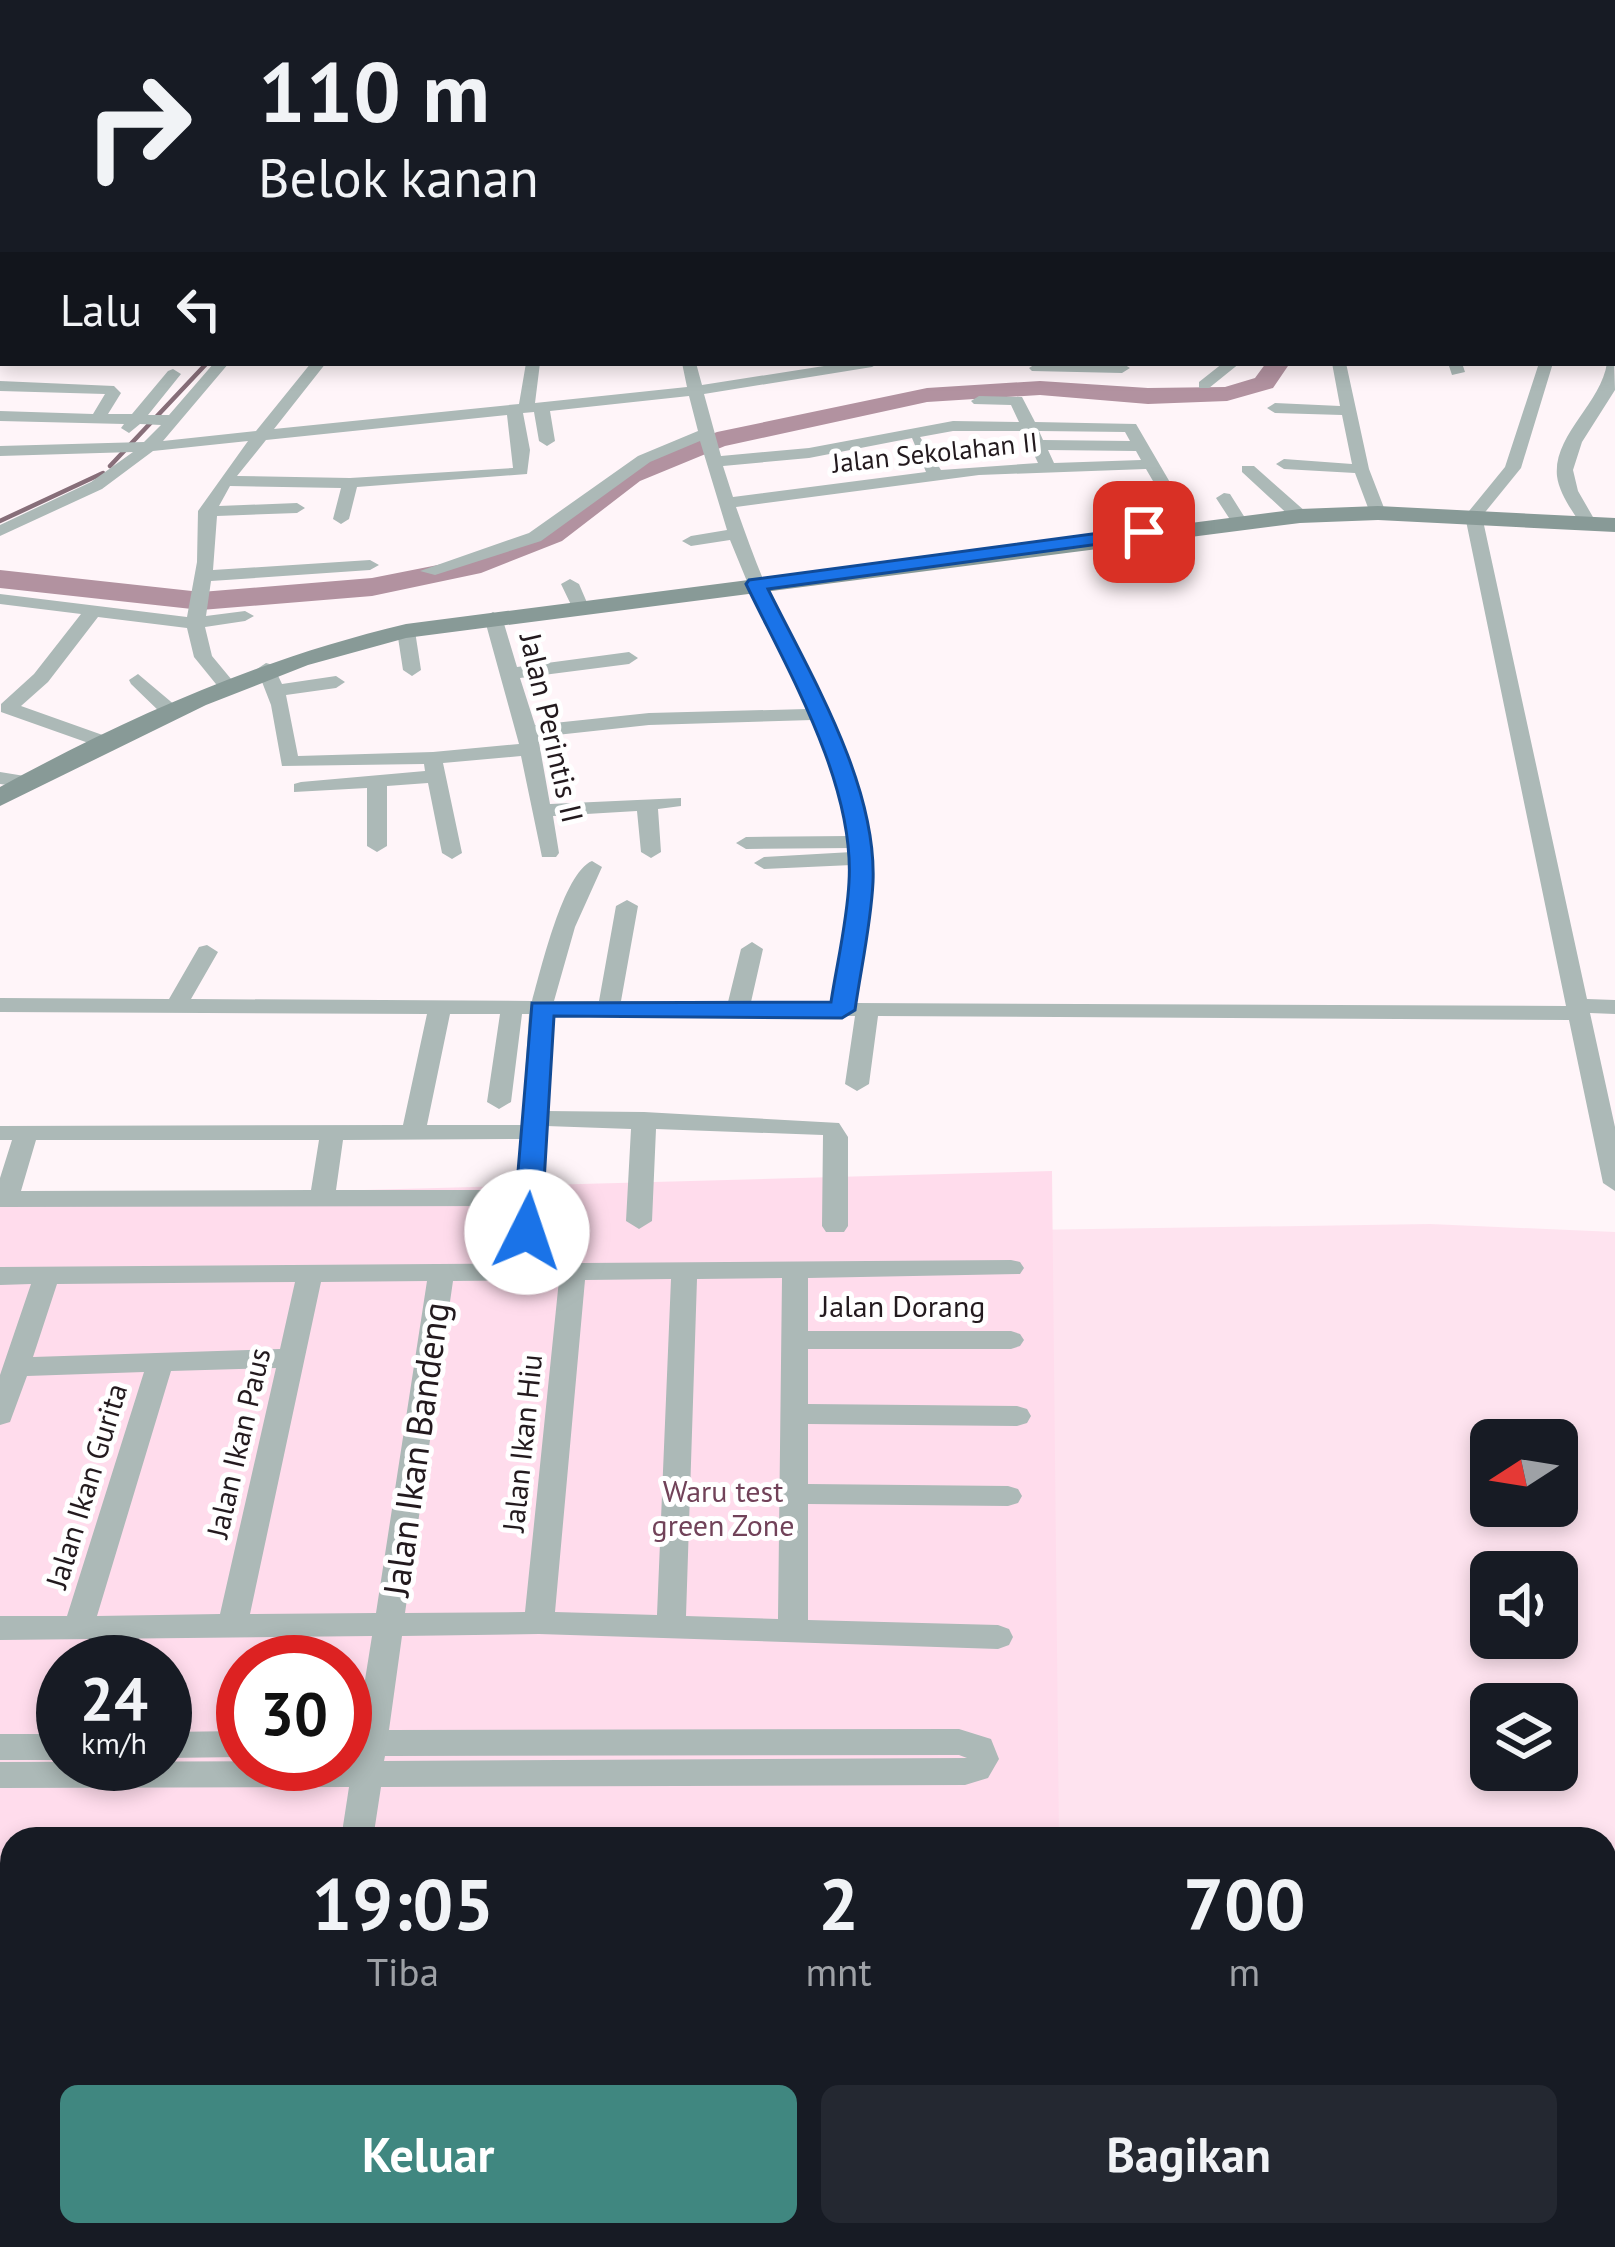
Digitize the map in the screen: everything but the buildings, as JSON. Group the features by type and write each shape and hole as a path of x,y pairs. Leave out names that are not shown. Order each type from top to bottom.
{"street":[{"path":"0,531 97,485 177,388 217,366"},
{"path":"227,685 203,658 193,620 201,584 206,511 317,366"},
{"path":"226,481 350,484 519,472 533,366"},
{"path":"690,366 704,436 736,534 819,714 862,850 856,1084"},
{"path":"0,452 129,448 527,408 695,391 853,366"},
{"path":"1204,385 1229,366"},
{"path":"1340,366 1361,469 1378,513"},
{"path":"1473,516 1513,468 1545,366"},
{"path":"1588,524 1565,468 1612,385 1614,366"},
{"path":"1037,368 1124,372"},
{"path":"791,376 805,397"},
{"path":"0,386 109,388 113,392 98,418"},
{"path":"129,448 177,388"},
{"path":"979,400 1015,399 1048,468"},
{"path":"527,408 547,441"},
{"path":"1275,408 1347,411"},
{"path":"0,416 152,420"},
{"path":"712,461 809,453 953,426 1132,428 1188,527"},
{"path":"429,571 535,537 644,459 704,436"},
{"path":"919,441 936,475"},
{"path":"1039,445 1142,446"},
{"path":"809,453 832,490"},
{"name":"Jalan Sekolahan II","path":"725,503 936,475 1152,464"},
{"path":"1284,464 1361,469"},
{"path":"1248,469 1300,516"},
{"path":"341,519 350,484"},
{"path":"1224,498 1239,521"},
{"path":"206,511 297,508"},
{"path":"270,680 406,631 574,595 756,584 1300,516 1378,513 1615,525"},
{"path":"1473,516 1615,1183"},
{"path":"691,541 736,534"},
{"path":"201,584 370,565"},
{"path":"0,599 193,620 245,616"},
{"path":"92,611 40,678 8,708 104,742"},
{"name":"Jalan Perintis II","path":"493,616 528,741 549,853"},
{"path":"406,631 412,670"},
{"path":"512,674 629,658"},
{"path":"138,680 170,710"},
{"path":"270,680 289,762 434,767"},
{"path":"0,798 104,742 227,685 270,680 336,682"},
{"path":"301,788 377,781 528,741 649,719 819,714"},
{"path":"434,767 452,853"},
{"path":"0,778 30,782"},
{"path":"377,781 377,846"},
{"path":"543,811 674,802"},
{"path":"647,803 651,852"},
{"path":"746,843 862,850"},
{"path":"764,863 862,850"},
{"path":"527,1232 541,1008 564,927 592,867"},
{"path":"609,1008 627,906"},
{"path":"738,1009 752,949"},
{"path":"176,1006 207,952"},
{"path":"0,1005 855,1010 1615,1007"},
{"path":"413,1133 440,1007"},
{"path":"499,1102 512,1008"},
{"path":"639,1221 644,1119"},
{"path":"530,1198 3,1199 13,1133 413,1133 644,1119 830,1128 836,1137 835,1226"},
{"path":"322,1201 332,1133"},
{"path":"0,1276 1012,1268"},
{"name":"Jalan Ikan Hiu","path":"538,1622 573,1269"},
{"path":"671,1627 684,1270"},
{"path":"793,1630 795,1270"},
{"name":"Jalan Ikan Bandeng","path":"372,1705 392,1624 441,1272"},
{"name":"Jalan Ikan Paus","path":"232,1628 310,1274"},
{"path":"0,1415 47,1276"},
{"name":"Jalan Dorang","path":"795,1340 1011,1340"},
{"path":"16,1367 292,1358"},
{"name":"Jalan Ikan Gurita","path":"78,1628 160,1363"},
{"path":"796,1414 1017,1416"},
{"path":"797,1494 1009,1496"},
{"path":"0,1628 538,1622 998,1637"},
{"path":"372,1753 683,1757 965,1772 977,1769 983,1759 980,1748 966,1742 683,1757"},
{"path":"9,1761 216,1756"},
{"name":"Jalan Ikan Bandeng","path":"357,1827 359,1791"}],"shaded area":[{"path":"1430,1224 1615,1232 1615,1827 1026,1827 1026,1230"}],"green space":[{"name":"Waru test green Zone","path":"1052,1171 1059,1827 0,1827 0,1200"}],"waterway":[{"path":"110,466 204,366"},
{"path":"0,579 201,601 372,587 471,567 552,535 631,475 717,440 927,395 1040,388 1148,396 1227,394 1264,383 1276,366"},
{"path":"0,521 103,473"}],"route":[{"path":"527,1232 541,1008 842,1010 861,881 857,820 819,714 756,584 1144,532"}]}
